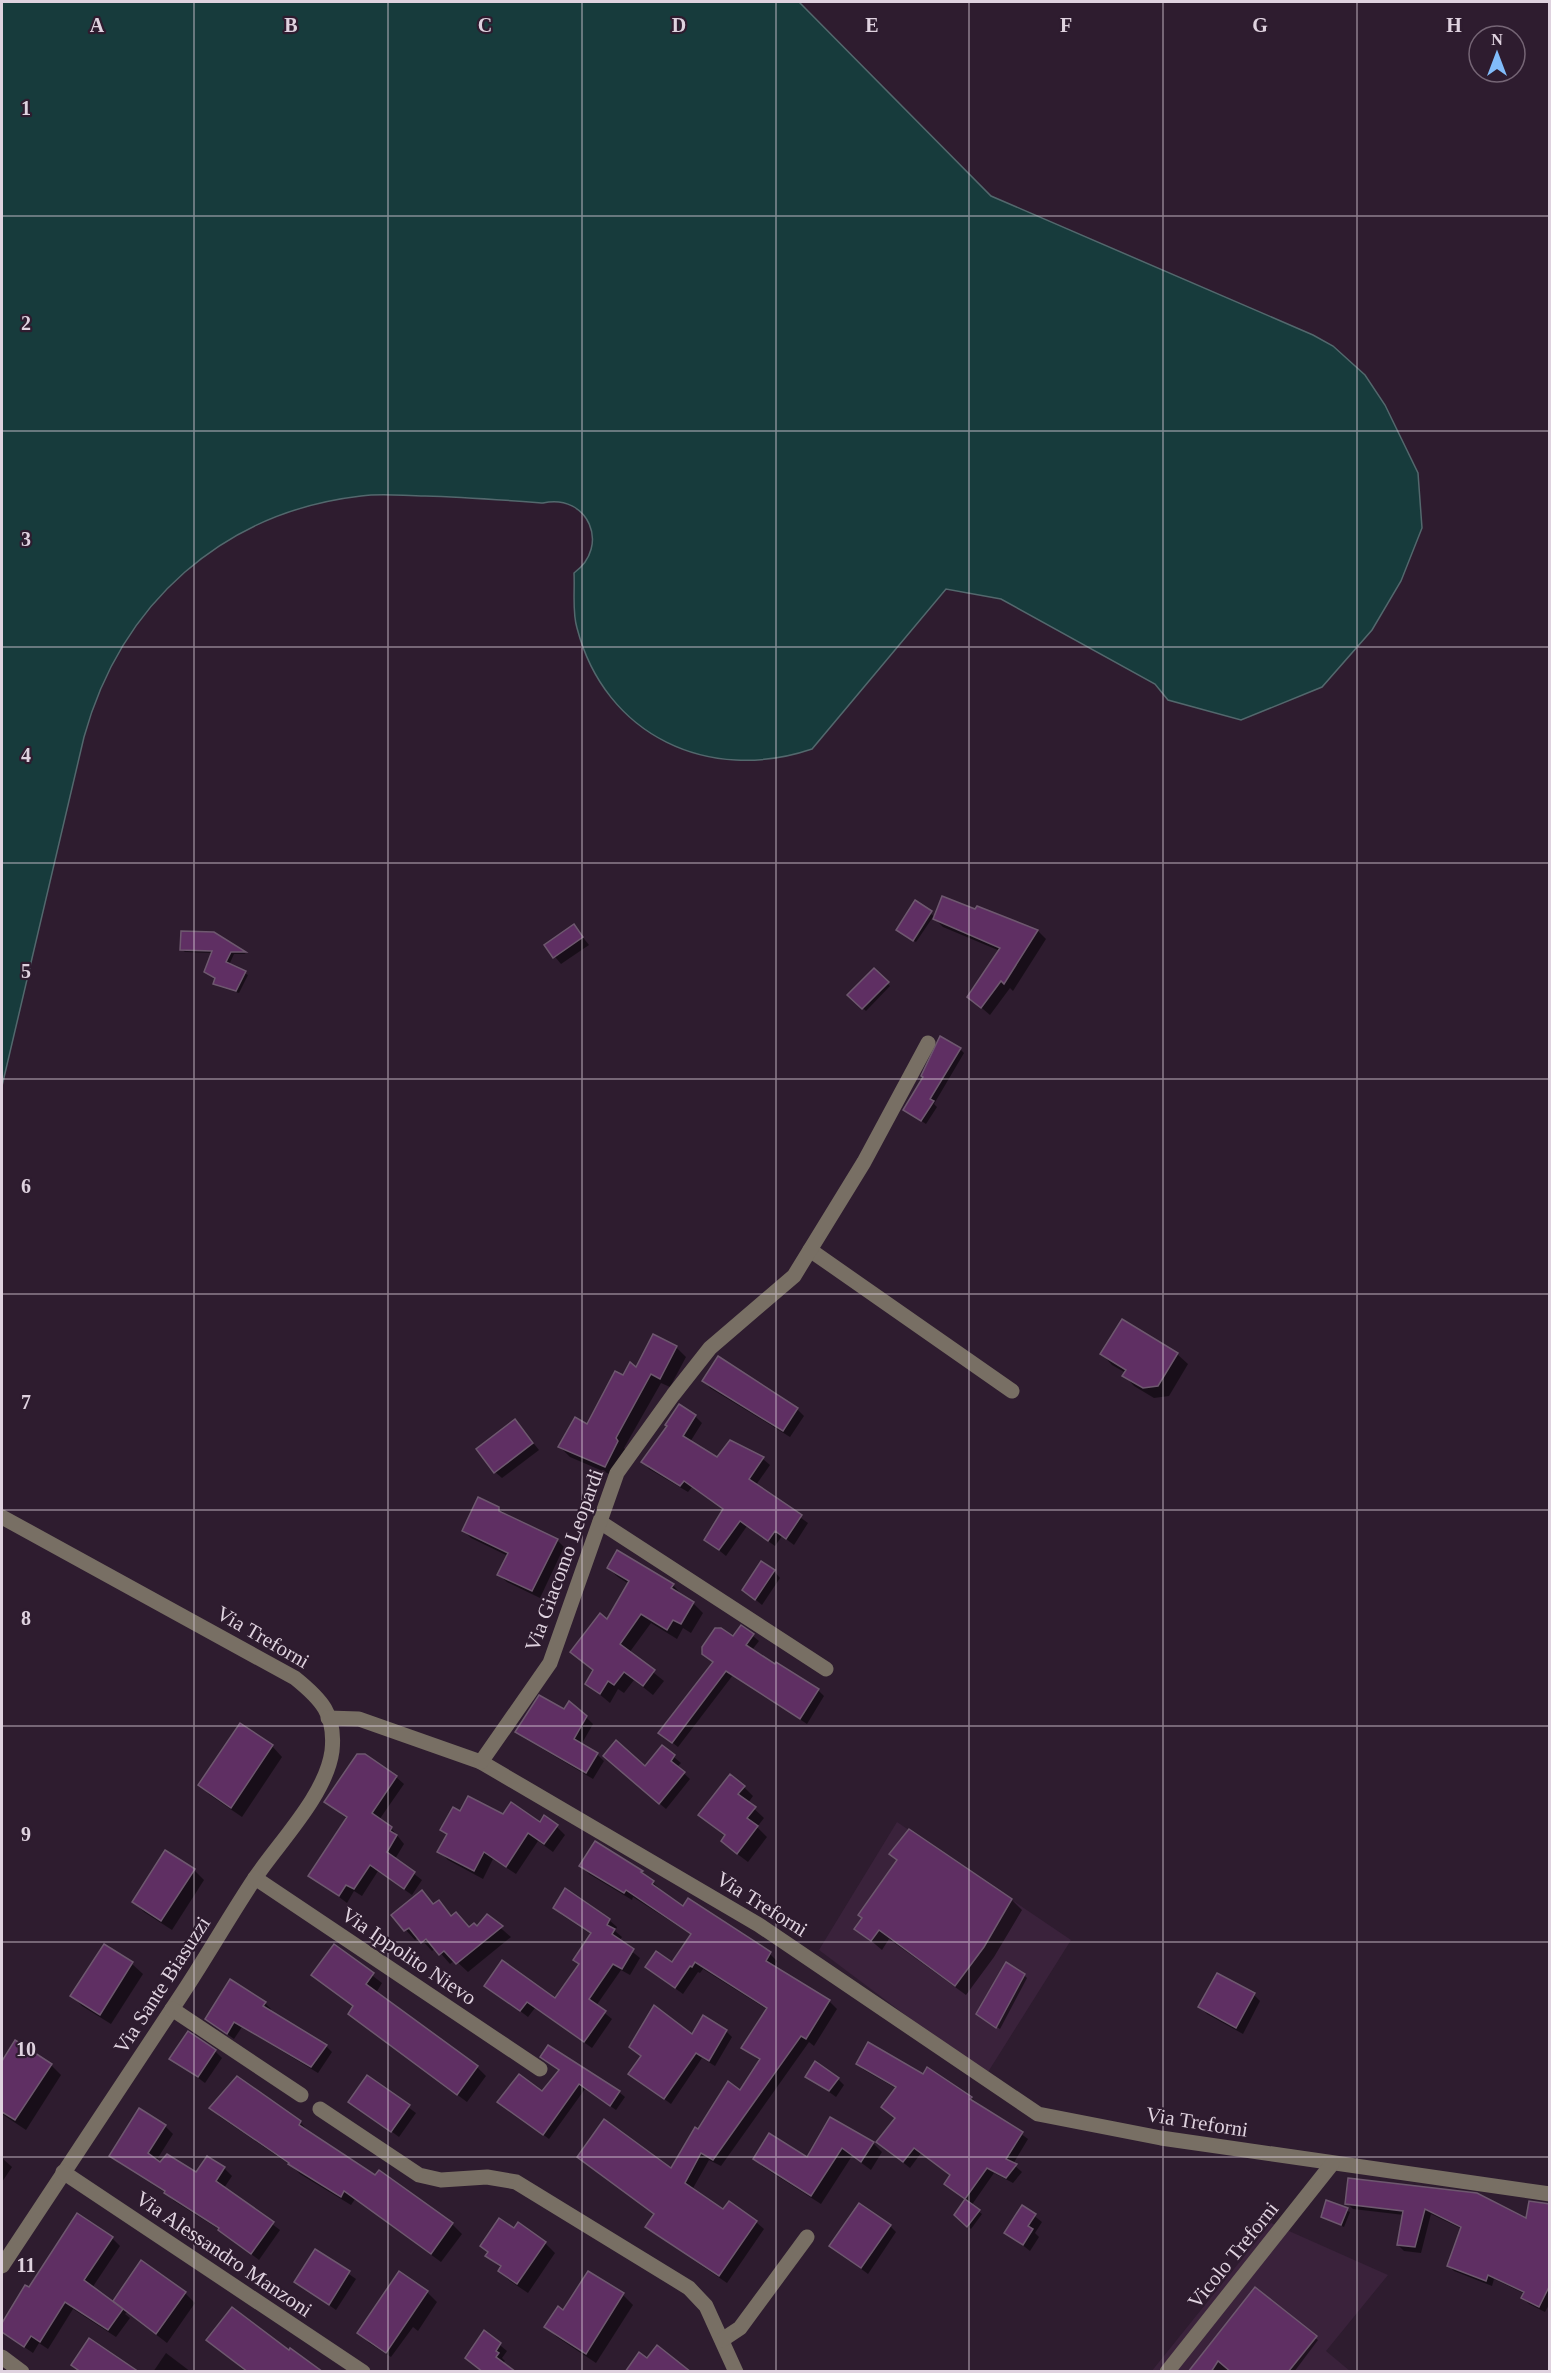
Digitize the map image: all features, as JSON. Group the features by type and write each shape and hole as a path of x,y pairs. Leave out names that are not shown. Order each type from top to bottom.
{"street":[{"name":"Via Giacomo Leopardi","path":"480,1762 550,1663 617,1473 710,1348 794,1276 864,1162 928,1043"},
{"path":"810,1250 1012,1391"},
{"name":"Via Treforni","path":"2,1517 295,1678 317,1695 325,1707 328,1718 358,1719 480,1762 759,1925 1038,2114 1161,2138 1550,2194"},
{"path":"600,1522 826,1669"},
{"name":"Via Sante Biasuzzi","path":"2,2266 172,2009 255,1878 317,1792 332,1751 328,1718"},
{"name":"Via Ippolito Nievo","path":"255,1878 540,2069"},
{"path":"172,2009 301,2095"},
{"path":"320,2109 419,2175 441,2180 487,2177 516,2182 689,2288 706,2306 736,2372"},
{"name":"Vicolo Treforni","path":"1167,2372 1332,2164"},
{"name":"Via Alessandro Manzoni","path":"63,2172 363,2372"},
{"path":"722,2340 740,2328 807,2237"},
{"path":"2,2357 22,2372"}],"shaded area":[{"path":"2,2 799,2 991,196 1313,335 1333,346 1365,375 1385,405 1418,473 1422,528 1401,581 1372,630 1322,687 1241,720 1168,700 1155,684 1001,599 946,589 812,749 773,758 736,760 700,755 666,742 637,723 611,697 591,666 575,622 574,573 585,562 591,549 592,536 589,524 572,506 559,502 369,495 311,505 265,522 222,544 185,572 152,606 123,645 101,689 84,737 2,1086"},
{"path":"897,1822 1071,1940 988,2072 916,2023 819,1950"},
{"path":"1271,2223 1388,2275 1326,2351 1350,2371 1151,2372"}],"building":[{"path":"942,896 975,909 977,906 1038,930 1004,984 1001,981 981,1008 967,997 1000,948 933,919"},
{"path":"915,900 932,911 913,941 896,930"},
{"path":"574,924 583,937 553,958 544,945"},
{"path":"181,931 214,932 246,952 231,952 226,962 246,971 236,991 213,984 215,978 204,972 212,951 180,950"},
{"path":"874,968 889,982 862,1009 847,995"},
{"path":"940,1036 961,1048 930,1099 934,1101 921,1121 903,1110 923,1077 921,1076"},
{"path":"1122,1319 1178,1353 1158,1386 1143,1388 1122,1376 1126,1370 1100,1354"},
{"path":"653,1334 677,1346 660,1379 651,1374 616,1438 618,1441 605,1467 558,1447 575,1417 587,1424 615,1371 623,1375 630,1362 636,1367"},
{"path":"718,1356 798,1408 783,1431 702,1381"},
{"path":"679,1404 696,1415 683,1436 717,1457 730,1440 764,1457 749,1479 802,1515 786,1539 775,1531 768,1541 740,1521 719,1550 704,1540 723,1509 684,1481 680,1486 641,1462 667,1426 665,1425"},
{"path":"515,1419 533,1443 494,1473 476,1449"},
{"path":"478,1497 499,1507 499,1511 558,1539 532,1591 497,1575 508,1553 462,1531"},
{"path":"617,1550 674,1584 671,1588 694,1602 681,1624 673,1620 667,1630 641,1614 620,1644 655,1670 643,1686 624,1672 614,1685 608,1681 600,1694 585,1684 593,1670 570,1652 600,1613 607,1619 629,1581 607,1568"},
{"path":"761,1561 775,1570 755,1600 742,1590"},
{"path":"741,1625 754,1634 746,1645 819,1689 800,1719 726,1671 672,1743 658,1733 713,1662 702,1654 702,1647 715,1628 721,1628 733,1636"},
{"path":"539,1695 564,1709 569,1701 587,1716 574,1739 598,1753 586,1773 515,1732"},
{"path":"240,1723 273,1745 231,1808 198,1785"},
{"path":"616,1740 645,1766 662,1745 675,1755 671,1761 685,1772 659,1804 603,1756"},
{"path":"357,1754 365,1754 397,1776 372,1813 392,1827 390,1831 397,1835 387,1852 415,1872 404,1889 370,1865 354,1889 346,1885 339,1896 308,1876 347,1817 324,1802"},
{"path":"730,1774 745,1786 738,1794 756,1807 747,1818 758,1826 737,1854 721,1841 725,1835 698,1815"},
{"path":"468,1796 503,1814 511,1802 540,1822 544,1815 558,1825 544,1844 528,1833 506,1867 484,1852 474,1871 437,1852 447,1834 440,1830 453,1807 460,1811"},
{"path":"909,1829 1012,1899 984,1947 955,1986 879,1930 871,1941 854,1929 862,1918 858,1915 897,1860 889,1854"},
{"path":"595,1841 643,1871 641,1872 654,1881 652,1884 683,1906 688,1898 771,1952 766,1961 830,2000 806,2039 801,2036 713,2160 701,2153 685,2183 723,2209 729,2201 757,2221 719,2276 645,2227 654,2214 577,2157 604,2119 671,2168 695,2127 698,2129 728,2081 740,2090 760,2059 741,2048 767,2008 695,1962 675,1988 645,1967 656,1951 672,1962 691,1934 626,1890 624,1893 579,1866"},
{"path":"165,1850 195,1869 161,1921 132,1902"},
{"path":"565,1888 610,1919 607,1925 615,1929 612,1934 634,1949 622,1969 613,1964 589,1999 606,2011 584,2042 527,2002 520,2011 484,1986 502,1960 555,1998 579,1964 573,1960 591,1933 553,1908"},
{"path":"422,1890 433,1904 439,1900 451,1916 456,1912 469,1927 474,1923 477,1926 487,1914 503,1926 456,1964 444,1951 439,1955 426,1939 421,1943 409,1928 404,1931 391,1915"},
{"path":"104,1944 133,1962 100,2015 70,1996"},
{"path":"334,1944 374,1973 366,1984 478,2066 457,2095 348,2014 353,2006 311,1975"},
{"path":"1006,1962 1025,1974 996,2028 976,2014"},
{"path":"1217,1973 1255,1993 1236,2028 1198,2007"},
{"path":"230,1979 266,2002 263,2006 327,2045 311,2067 234,2022 227,2034 205,2019"},
{"path":"654,2005 692,2034 703,2015 727,2030 709,2061 696,2053 664,2099 628,2074 641,2056 629,2047"},
{"path":"188,2031 216,2050 198,2077 169,2059"},
{"path":"15,2040 52,2064 15,2120 2,2112 2,2061"},
{"path":"868,2042 923,2074 927,2067 972,2097 970,2099 1023,2132 1006,2159 1017,2164 1006,2178 987,2168 965,2199 944,2184 950,2175 914,2148 903,2162 876,2142 895,2118 881,2107 896,2087 856,2064"},
{"path":"548,2045 620,2091 610,2106 579,2084 543,2135 497,2102 519,2074 542,2091 559,2070 540,2057"},
{"path":"815,2061 839,2078 829,2091 805,2077"},
{"path":"367,2075 410,2105 391,2132 348,2102"},
{"path":"237,2076 301,2121 299,2125 375,2175 379,2170 453,2223 431,2254 344,2191 341,2197 288,2164 209,2108"},
{"path":"139,2108 166,2125 148,2153 160,2162 167,2154 196,2172 207,2156 225,2167 216,2181 274,2222 251,2254 218,2230 219,2228 109,2156"},
{"path":"830,2117 874,2142 861,2162 842,2148 811,2196 753,2159 769,2133 807,2157"},
{"path":"1348,2178 1477,2193 1526,2218 1529,2201 1550,2204 1550,2285 1539,2307 1521,2298 1524,2292 1488,2275 1486,2281 1447,2266 1461,2227 1425,2209 1415,2247 1397,2245 1403,2211 1345,2204"},
{"path":"965,2199 980,2210 967,2227 954,2215"},
{"path":"1326,2200 1348,2208 1341,2225 1321,2217"},
{"path":"859,2203 891,2225 861,2268 829,2246"},
{"path":"1022,2205 1036,2214 1028,2226 1033,2229 1023,2245 1004,2233"},
{"path":"77,2213 113,2237 84,2280 123,2309 108,2330 65,2302 40,2342 31,2336 24,2347 2,2332 2,2323 25,2285 29,2287"},
{"path":"499,2218 514,2228 518,2222 546,2242 517,2284 498,2271 501,2266 485,2256 488,2252 480,2246"},
{"path":"315,2249 350,2271 329,2305 294,2282"},
{"path":"141,2260 186,2292 156,2334 113,2301"},
{"path":"399,2271 428,2291 386,2353 357,2333"},
{"path":"588,2271 624,2293 586,2354 544,2327 558,2306 563,2310"},
{"path":"1255,2287 1317,2336 1288,2372 1231,2372 1218,2361 1211,2372 1188,2372"},
{"path":"232,2307 289,2350 290,2348 323,2372 248,2372 206,2340"},
{"path":"484,2330 501,2343 496,2351 499,2353 496,2357 516,2372 483,2372 465,2358"},
{"path":"89,2338 139,2372 81,2372 71,2365"},
{"path":"657,2345 691,2372 625,2372 639,2352 647,2358"}]}
